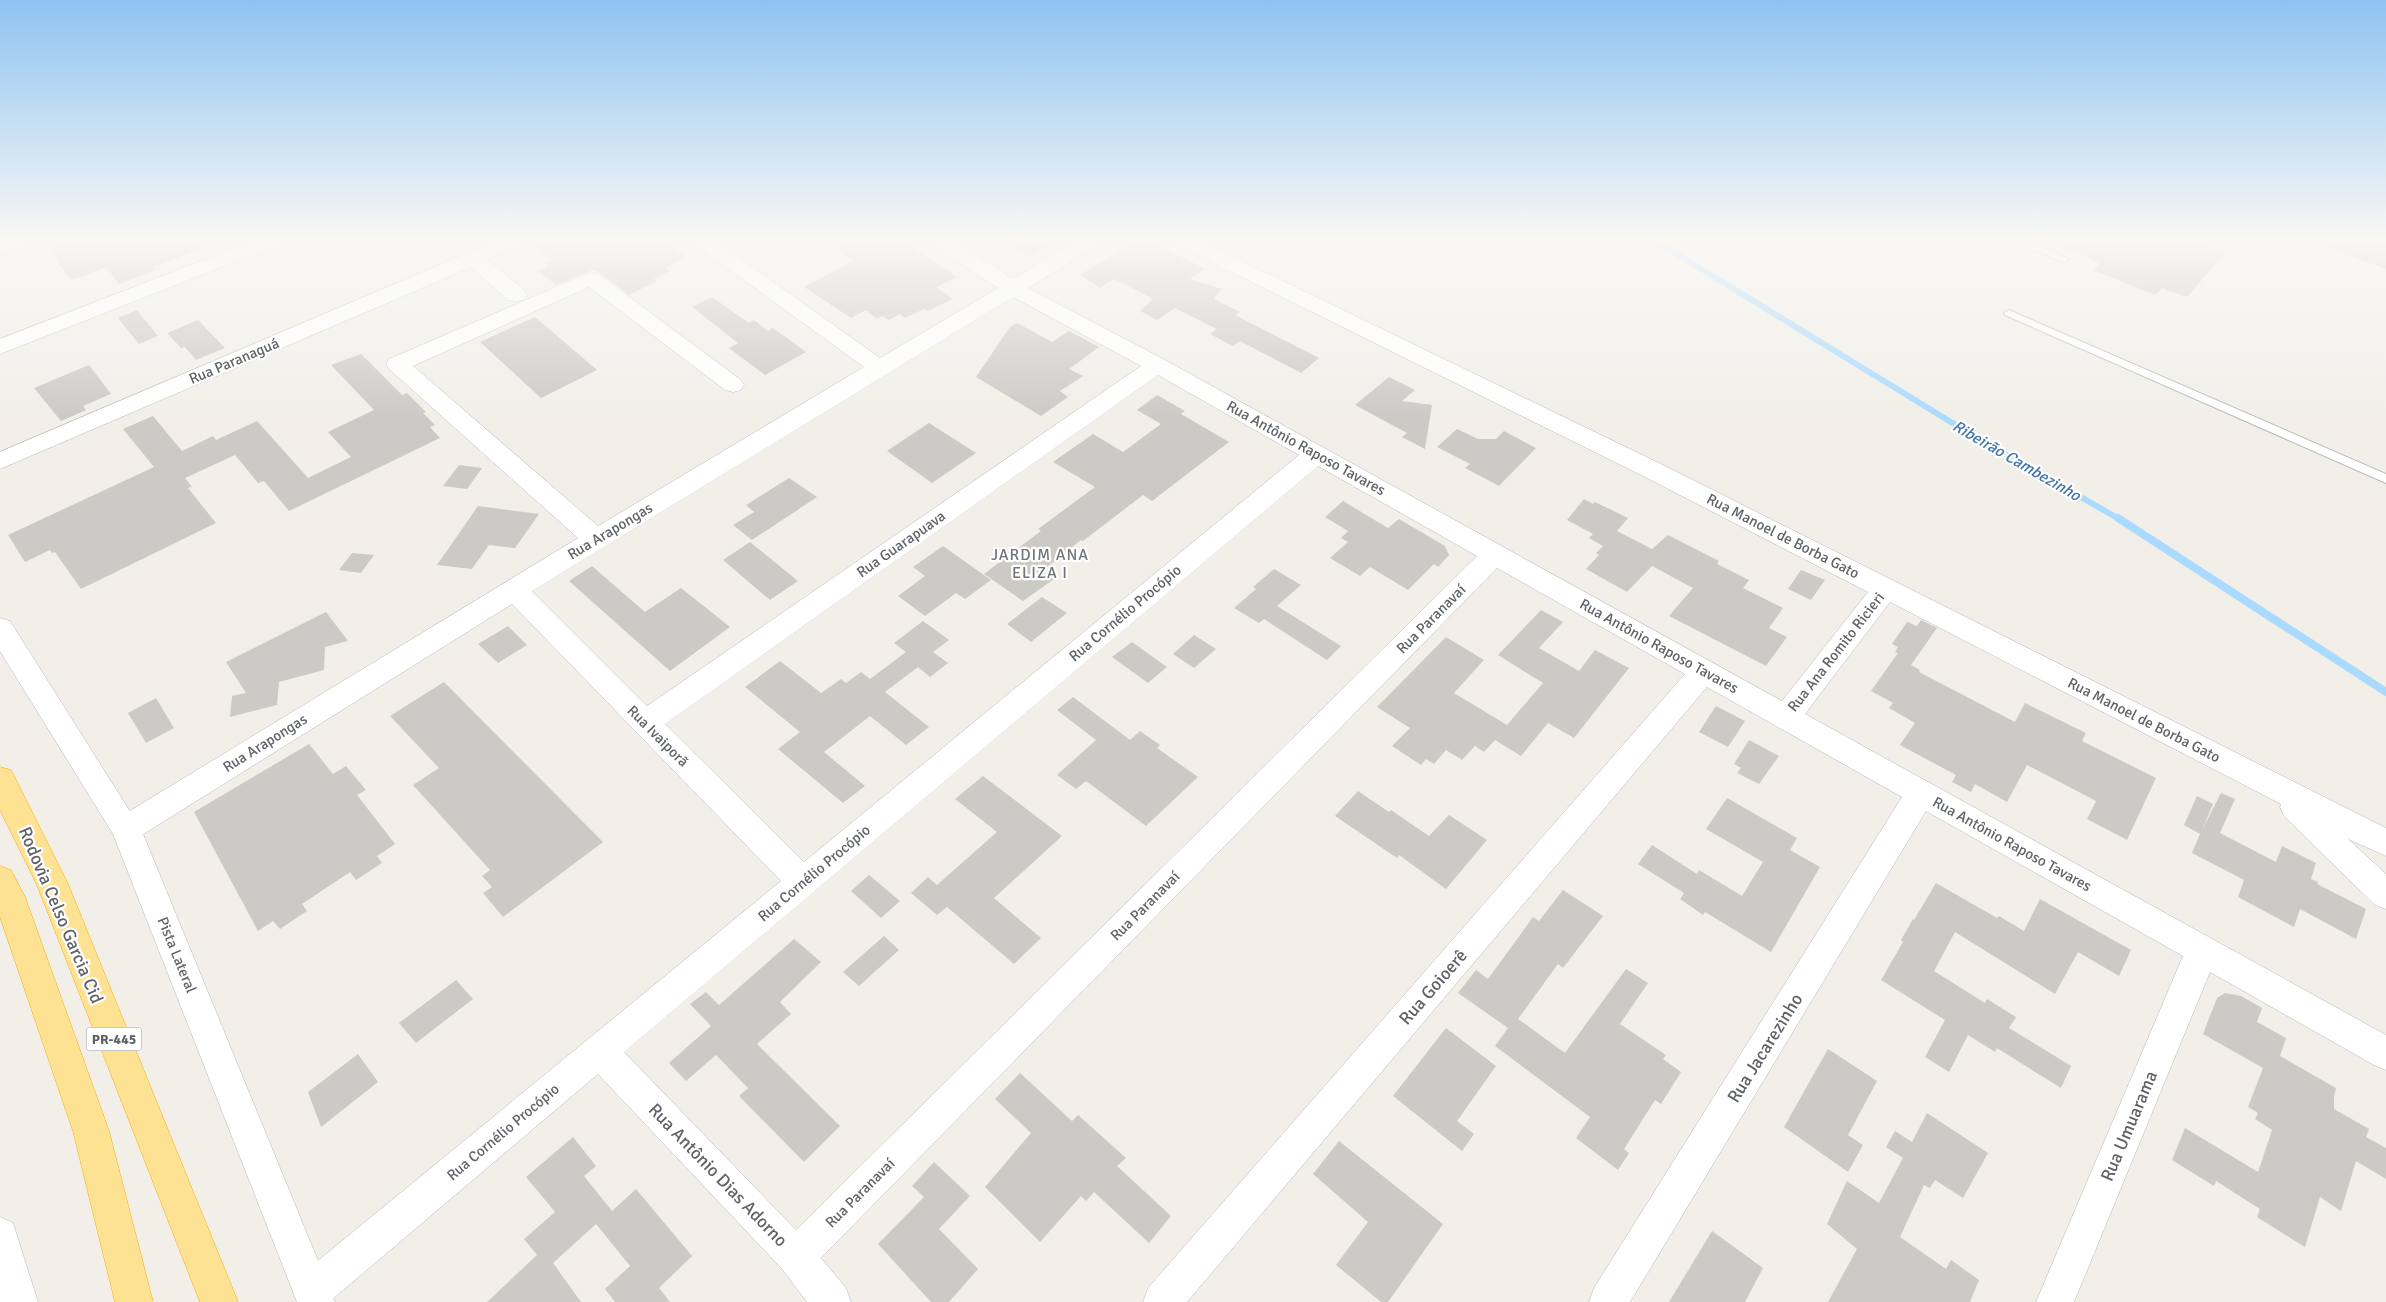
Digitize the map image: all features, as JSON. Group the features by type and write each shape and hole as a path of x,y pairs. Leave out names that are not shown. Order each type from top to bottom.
{"highway":[{"name":"Rodovia Celso Garcia Cid","path":"0,779 52,884 220,1302"},
{"path":"0,880 9,897 90,1131 134,1302"}],"street":[{"path":"0,347 126,298"},
{"name":"Rua Paranaguá","path":"0,461 380,298"},
{"path":"546,298 397,364 596,540"},
{"path":"617,298 733,385"},
{"path":"782,298 880,368"},
{"name":"Rua Arapongas","path":"126,829 596,540 999,298"},
{"name":"Rua Antônio Raposo Tavares","path":"1030,298 1157,365 2386,1053"},
{"name":"Rua Manoel de Borba Gato","path":"1299,298 1886,588 2386,843"},
{"name":"Rua Guarapuava","path":"644,723 1157,365"},
{"name":"Rua Cornélio Procópio","path":"314,1296 600,1052 1316,454"},
{"name":"Rua Paranavaí","path":"796,1257 1495,554"},
{"name":"Rua Ana Romito Ricieri","path":"1786,717 1886,588"},
{"name":"Rua Ivaiporã","path":"514,590 803,882"},
{"name":"Pista Lateral","path":"0,628 126,829 314,1296"},
{"name":"Rua Goioerê","path":"1162,1302 1704,671"},
{"path":"2276,788 2386,895"},
{"name":"Rua Jacarezinho","path":"1608,1302 1921,793"},
{"name":"Rua Umuarama","path":"2055,1302 2202,950"},
{"name":"Rua Antônio Dias Adorno","path":"600,1052 796,1257 832,1302"},
{"path":"0,1236 19,1302"}],"lane":[{"path":"2009,313 2386,480"}],"building":[{"path":"713,298 749,323 754,320 768,331 773,328 806,352 765,375 729,348 738,343 692,307"},
{"path":"820,298 953,299 928,311 924,309 905,318 900,314 889,320 882,316 877,319 866,310 851,318"},
{"path":"1151,298 1215,298 1214,299 1240,312 1235,315 1319,358 1301,373 1240,341 1233,346 1210,334 1217,329 1175,308 1157,320 1140,311 1153,299"},
{"path":"137,310 158,336 139,344 118,318"},
{"path":"535,317 597,370 541,398 480,342"},
{"path":"198,320 225,348 196,360 185,347 181,348 167,333"},
{"path":"1017,323 1052,342 1069,331 1099,347 1069,369 1083,376 1060,391 1068,397 1041,416 976,377 1010,327"},
{"path":"361,354 402,395 407,393 426,412 423,413 435,425 430,427 440,438 289,511 264,481 258,483 235,455 185,478 192,487 188,488 216,523 81,589 55,552 52,553 50,550 25,562 8,535 154,467 123,429 153,416 182,451 213,436 216,440 257,421 308,478 351,457 328,432 374,410 331,365"},
{"path":"89,365 111,394 83,406 86,410 61,421 34,388"},
{"path":"1389,377 1415,390 1402,401 1432,405 1425,449 1402,437 1407,433 1355,405"},
{"path":"1157,395 1185,411 1181,414 1229,442 1152,501 1143,495 1083,541 1081,540 1042,571 1054,579 1023,601 984,574 1041,531 1038,529 1095,487 1053,462 1093,434 1123,452 1161,424 1137,410"},
{"path":"929,423 976,453 932,483 887,451"},
{"path":"1457,429 1478,439 1496,439 1504,431 1536,448 1499,486 1465,468 1470,464 1437,447"},
{"path":"459,465 482,468 467,489 443,486"},
{"path":"789,478 817,497 752,540 733,525 754,512 746,505"},
{"path":"1584,499 1593,504 1595,502 1628,518 1617,531 1652,549 1668,535 1719,561 1717,564 1749,580 1743,588 1783,608 1769,628 1787,637 1766,666 1669,616 1693,588 1652,566 1627,592 1586,569 1599,555 1596,553 1603,546 1589,538 1593,534 1567,520"},
{"path":"1343,501 1388,528 1399,519 1445,546 1449,555 1438,567 1434,564 1408,590 1370,567 1360,576 1330,558 1348,542 1341,538 1348,531 1325,517"},
{"path":"478,506 539,514 515,548 489,545 472,569 437,565"},
{"path":"750,542 798,581 770,600 723,560"},
{"path":"943,546 991,580 965,599 956,593 925,616 898,596 925,576 913,567"},
{"path":"352,553 374,555 361,573 339,570"},
{"path":"592,566 645,612 681,588 730,627 670,671 569,581"},
{"path":"1274,569 1301,585 1277,606 1341,646 1327,660 1264,619 1259,623 1234,608 1256,589 1253,587"},
{"path":"1801,570 1825,580 1811,600 1788,589"},
{"path":"1042,597 1067,613 1031,642 1007,624"},
{"path":"1541,610 1563,622 1539,648 1579,671 1595,650 1629,668 1574,738 1548,723 1521,756 1495,740 1484,752 1475,746 1462,760 1446,750 1434,764 1426,759 1421,765 1392,746 1410,728 1377,707 1446,637 1484,660 1454,693 1507,725 1543,683 1498,655"},
{"path":"326,612 348,641 325,647 324,670 279,682 277,705 230,717 232,696 246,693 226,662"},
{"path":"1921,620 1937,628 1911,665 1920,670 1919,672 2015,722 2025,703 2086,733 2082,741 2156,778 2127,840 2087,819 2096,801 2027,765 2007,802 1975,784 1971,792 1952,782 1956,775 1900,745 1915,723 1889,708 1893,703 1871,691 1898,653 1895,652 1898,647 1892,644 1907,622 1917,626"},
{"path":"923,621 949,640 933,652 948,663 930,677 918,667 885,692 929,727 906,745 870,716 824,752 865,786 843,803 778,749 800,732 745,687 780,661 821,693 841,679 846,683 861,672 870,679 906,652 894,643"},
{"path":"508,626 527,645 498,663 478,644"},
{"path":"1194,635 1216,649 1194,668 1173,654"},
{"path":"1132,642 1167,667 1148,683 1112,657"},
{"path":"444,682 603,842 503,917 483,893 492,887 482,876 490,870 413,785 439,768 390,716"},
{"path":"1073,697 1130,740 1140,731 1160,745 1157,748 1198,777 1146,826 1086,781 1076,789 1057,775 1096,740 1057,710"},
{"path":"156,698 174,728 146,743 128,713"},
{"path":"1716,706 1745,721 1728,747 1699,732"},
{"path":"1749,740 1779,756 1759,784 1737,773 1741,768 1734,764"},
{"path":"309,744 333,774 346,766 366,790 357,795 395,844 377,856 382,863 356,880 350,872 302,904 307,911 280,929 273,921 258,931 194,812"},
{"path":"983,776 1062,836 994,898 1041,938 1014,964 947,907 937,915 911,893 928,877 937,885 997,832 955,799"},
{"path":"1358,791 1389,812 1391,810 1429,836 1449,815 1487,840 1446,889 1399,855 1397,858 1335,816"},
{"path":"2221,793 2235,799 2220,833 2276,862 2282,846 2316,863 2311,879 2318,882 2317,884 2366,909 2356,939 2300,909 2294,927 2238,897 2244,880 2192,853 2200,834 2184,825 2197,796 2213,804 2202,830"},
{"path":"1727,798 1797,838 1790,850 1820,867 1771,952 1705,912 1703,915 1680,899 1684,893 1638,864 1652,845 1697,874 1699,870 1742,896 1763,862 1706,829"},
{"path":"869,875 900,901 881,918 851,891"},
{"path":"1936,883 1997,918 1999,916 2024,931 2040,899 2131,950 2119,976 2078,952 2055,994 1955,932 1934,971 1985,1003 1987,999 2016,1017 2009,1028 2071,1066 2061,1088 1997,1048 1995,1052 1968,1035 1949,1072 1925,1057 1945,1020 1881,980 1903,942 1901,940"},
{"path":"1563,890 1603,916 1563,968 1558,964 1518,1019 1565,1053 1626,969 1648,983 1620,1024 1666,1055 1663,1059 1681,1072 1661,1104 1655,1100 1624,1149 1629,1153 1618,1170 1576,1138 1590,1117 1495,1046 1508,1028 1458,993 1476,970 1488,979 1533,917 1539,921"},
{"path":"884,936 899,950 859,986 843,972"},
{"path":"794,939 821,962 780,1002 791,1014 757,1044 840,1126 804,1162 739,1096 748,1088 716,1055 686,1081 669,1063 711,1026 690,1004 706,992 719,1005"},
{"path":"456,980 473,999 416,1043 399,1023"},
{"path":"2225,993 2241,996 2262,1008 2257,1022 2286,1038 2280,1056 2336,1088 2334,1109 2369,1129 2366,1137 2386,1148 2386,1179 2356,1161 2341,1211 2320,1197 2305,1247 2257,1217 2260,1209 2216,1181 2214,1186 2172,1160 2185,1128 2258,1172 2272,1130 2255,1119 2258,1113 2248,1107 2263,1068 2203,1034 2217,998"},
{"path":"1446,1028 1496,1066 1457,1121 1474,1134 1462,1151 1393,1096"},
{"path":"1828,1049 1877,1081 1848,1135 1863,1145 1848,1172 1784,1127"},
{"path":"358,1054 378,1082 321,1127 308,1092"},
{"path":"1020,1073 1072,1121 1078,1115 1126,1158 1117,1166 1171,1216 1149,1243 1094,1192 1086,1201 1081,1196 1040,1242 985,1187 1031,1133 995,1099"},
{"path":"1927,1113 1988,1153 1963,1198 1935,1180 1930,1188 1924,1185 1900,1237 1946,1269 1951,1260 1979,1280 1970,1302 1828,1302 1857,1249 1827,1224 1847,1181 1879,1203 1903,1158 1886,1147 1895,1131 1912,1142"},
{"path":"573,1137 596,1166 584,1176 612,1211 636,1189 692,1256 659,1288 670,1302 615,1302 605,1289 630,1266 596,1224 553,1263 581,1302 487,1302 537,1255 524,1239 555,1212 526,1177"},
{"path":"1339,1141 1443,1224 1388,1302 1381,1302 1336,1265 1368,1222 1313,1174"},
{"path":"934,1162 970,1196 939,1229 978,1269 949,1302 931,1302 878,1244 924,1197 912,1186"},
{"path":"1712,1231 1763,1268 1745,1302 1669,1302"}],"waterway":[{"name":"Ribeirão Cambezinho","path":"1748,298 1972,435 2121,520"},
{"name":"Ribeirão Cambezinho","path":"2118,518 2386,692"}],"district":[{"name":"JARDIM ANA ELIZA I","path":"1040,563"}]}
